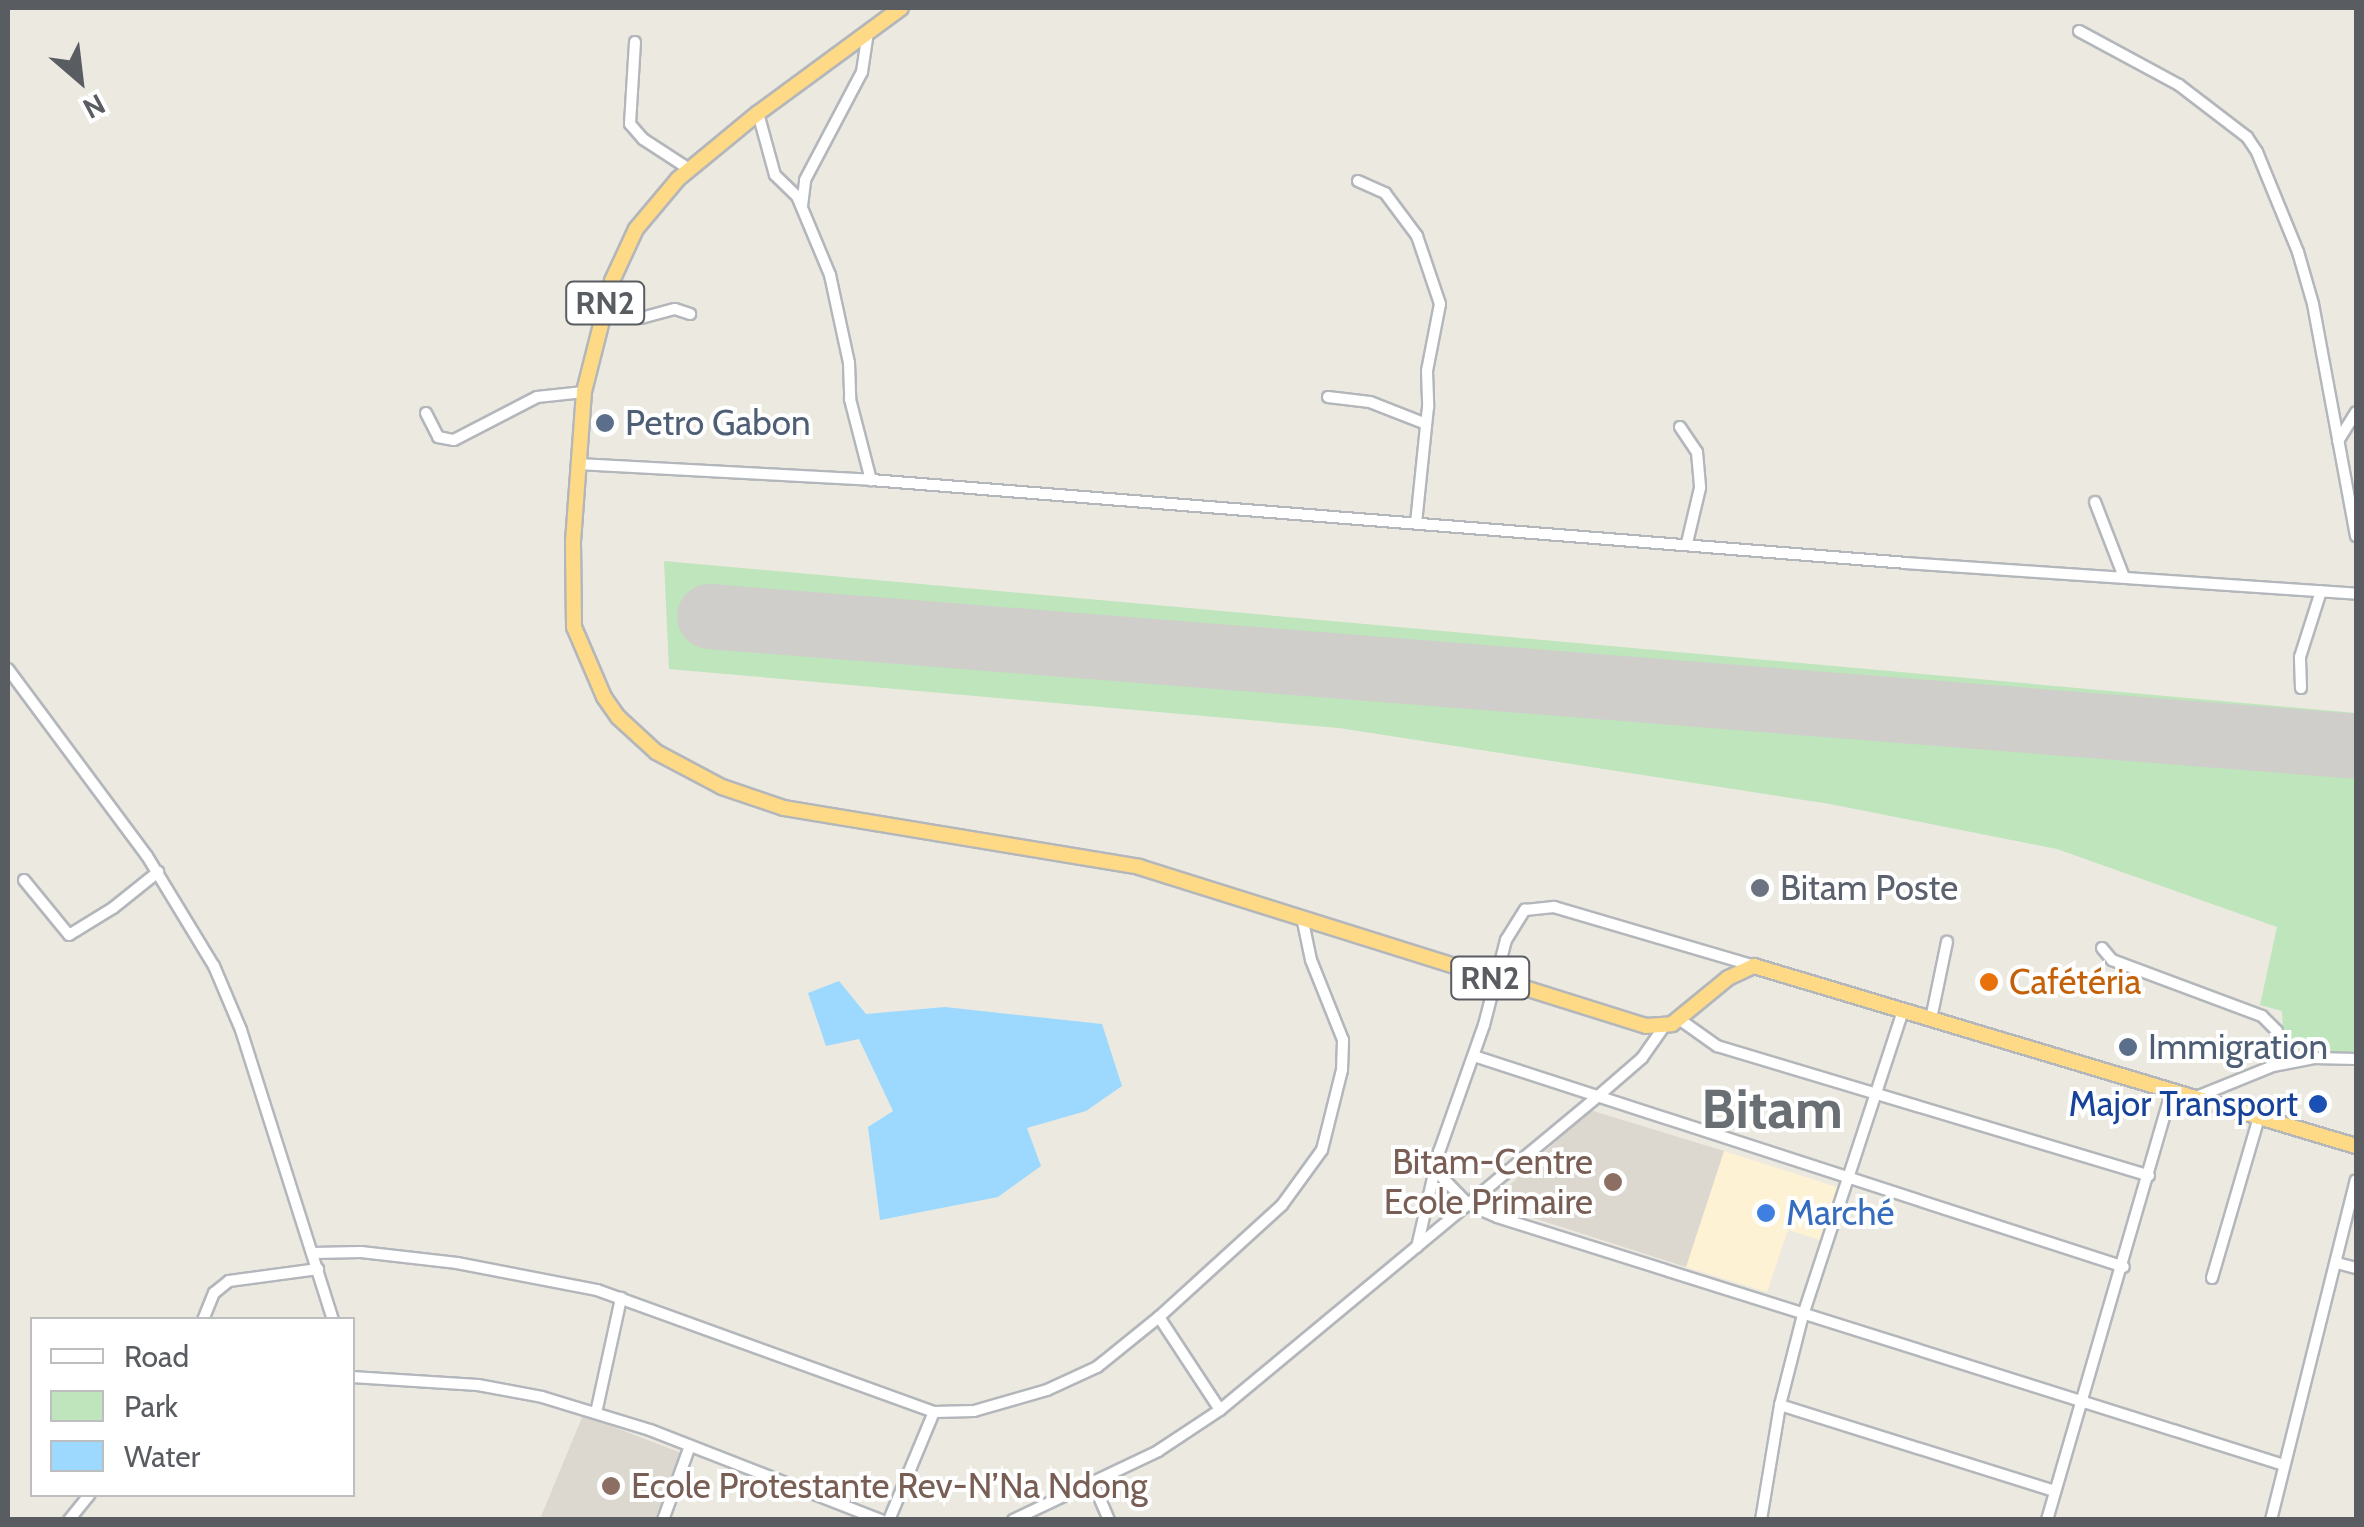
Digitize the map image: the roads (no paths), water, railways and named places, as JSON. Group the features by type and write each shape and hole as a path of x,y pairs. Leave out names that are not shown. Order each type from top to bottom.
{"highway":[{"name":"RN2","path":"902,8 758,112 689,169 636,229 605,302 584,392 571,578 574,627 587,665 611,707 656,752 722,787 784,808 1020,850 1113,861 1302,915 1646,1026 1664,1026"},
{"path":"1664,1026 1679,1020 1728,978 1754,966 2356,1146"}],"street":[{"path":"2078,31 2178,85 2246,137 2257,152 2308,287 2328,370 2356,536"},
{"path":"802,207 805,180 862,72 868,32"},
{"path":"635,42 630,124 643,139 689,169"},
{"path":"758,112 775,175 797,196 830,275 849,363 850,399 871,480"},
{"path":"1358,181 1392,200 1417,236 1436,284 1440,314 1427,370 1416,523"},
{"path":"605,302 640,318 675,309 690,314"},
{"path":"426,413 438,436 454,440 537,397 584,392"},
{"path":"1328,398 1370,402 1426,424"},
{"path":"2338,441 2356,412"},
{"path":"1680,428 1697,452 1700,488 1688,543"},
{"path":"578,464 871,480 2356,594"},
{"path":"2095,502 2124,577"},
{"path":"2301,688 2300,656 2321,591"},
{"path":"8,669 158,872 227,993 332,1317"},
{"path":"24,880 69,935 102,916 158,872"},
{"path":"1417,1249 1436,1171 1497,981 1506,940 1519,914 1542,906 1754,966"},
{"path":"314,1253 361,1252 457,1263 622,1298 831,1378 934,1412 974,1411 1047,1390 1096,1367 1159,1317 1282,1205 1322,1150 1342,1070 1343,1040 1311,960 1302,915"},
{"path":"1931,1018 1948,942"},
{"path":"2102,948 2112,960 2262,1016 2277,1031 2273,1066"},
{"path":"1761,1520 1780,1405 1803,1315 1903,1010"},
{"path":"1679,1020 1716,1046 2148,1176"},
{"path":"1013,1520 1094,1484 1177,1440 1220,1410 1597,1097 1642,1058 1664,1026"},
{"path":"1474,1056 2124,1267"},
{"path":"2193,1098 2273,1066 2314,1058 2356,1059"},
{"path":"2047,1520 2084,1406 2171,1093"},
{"path":"2212,1278 2258,1117"},
{"path":"1436,1171 1469,1205 2084,1406 2284,1465"},
{"path":"2271,1520 2356,1180"},
{"path":"2337,1263 2356,1268"},
{"path":"204,1317 214,1293 229,1281 318,1269"},
{"path":"596,1413 622,1298"},
{"path":"1159,1317 1220,1410"},
{"path":"355,1376 510,1389 596,1413 690,1446 881,1520"},
{"path":"1780,1405 2055,1492"},
{"path":"889,1520 934,1412"},
{"path":"663,1520 690,1446"},
{"path":"1094,1484 1109,1520"},
{"path":"70,1516 87,1497"}],"water":[{"path":"839,981 866,1014 945,1007 1102,1024 1122,1086 1086,1111 1027,1128 1041,1166 998,1197 880,1220 868,1127 893,1111 859,1039 826,1046 808,993"}],"place":[{"name":"Petro Gabon","path":"605,423"},
{"name":"Bitam Poste","path":"1760,888"},
{"name":"Cafétéria","path":"1989,982"},
{"name":"Immigration","path":"2128,1047"},
{"name":"Major Transport","path":"2318,1104"},
{"name":"Bitam-Centre Ecole Primaire","path":"1613,1182"},
{"name":"Marché","path":"1766,1213"},
{"name":"Ecole Protestante Rev-N’Na Ndong","path":"611,1486"}],"district":[{"name":"Bitam","path":"1772,1109"}]}
